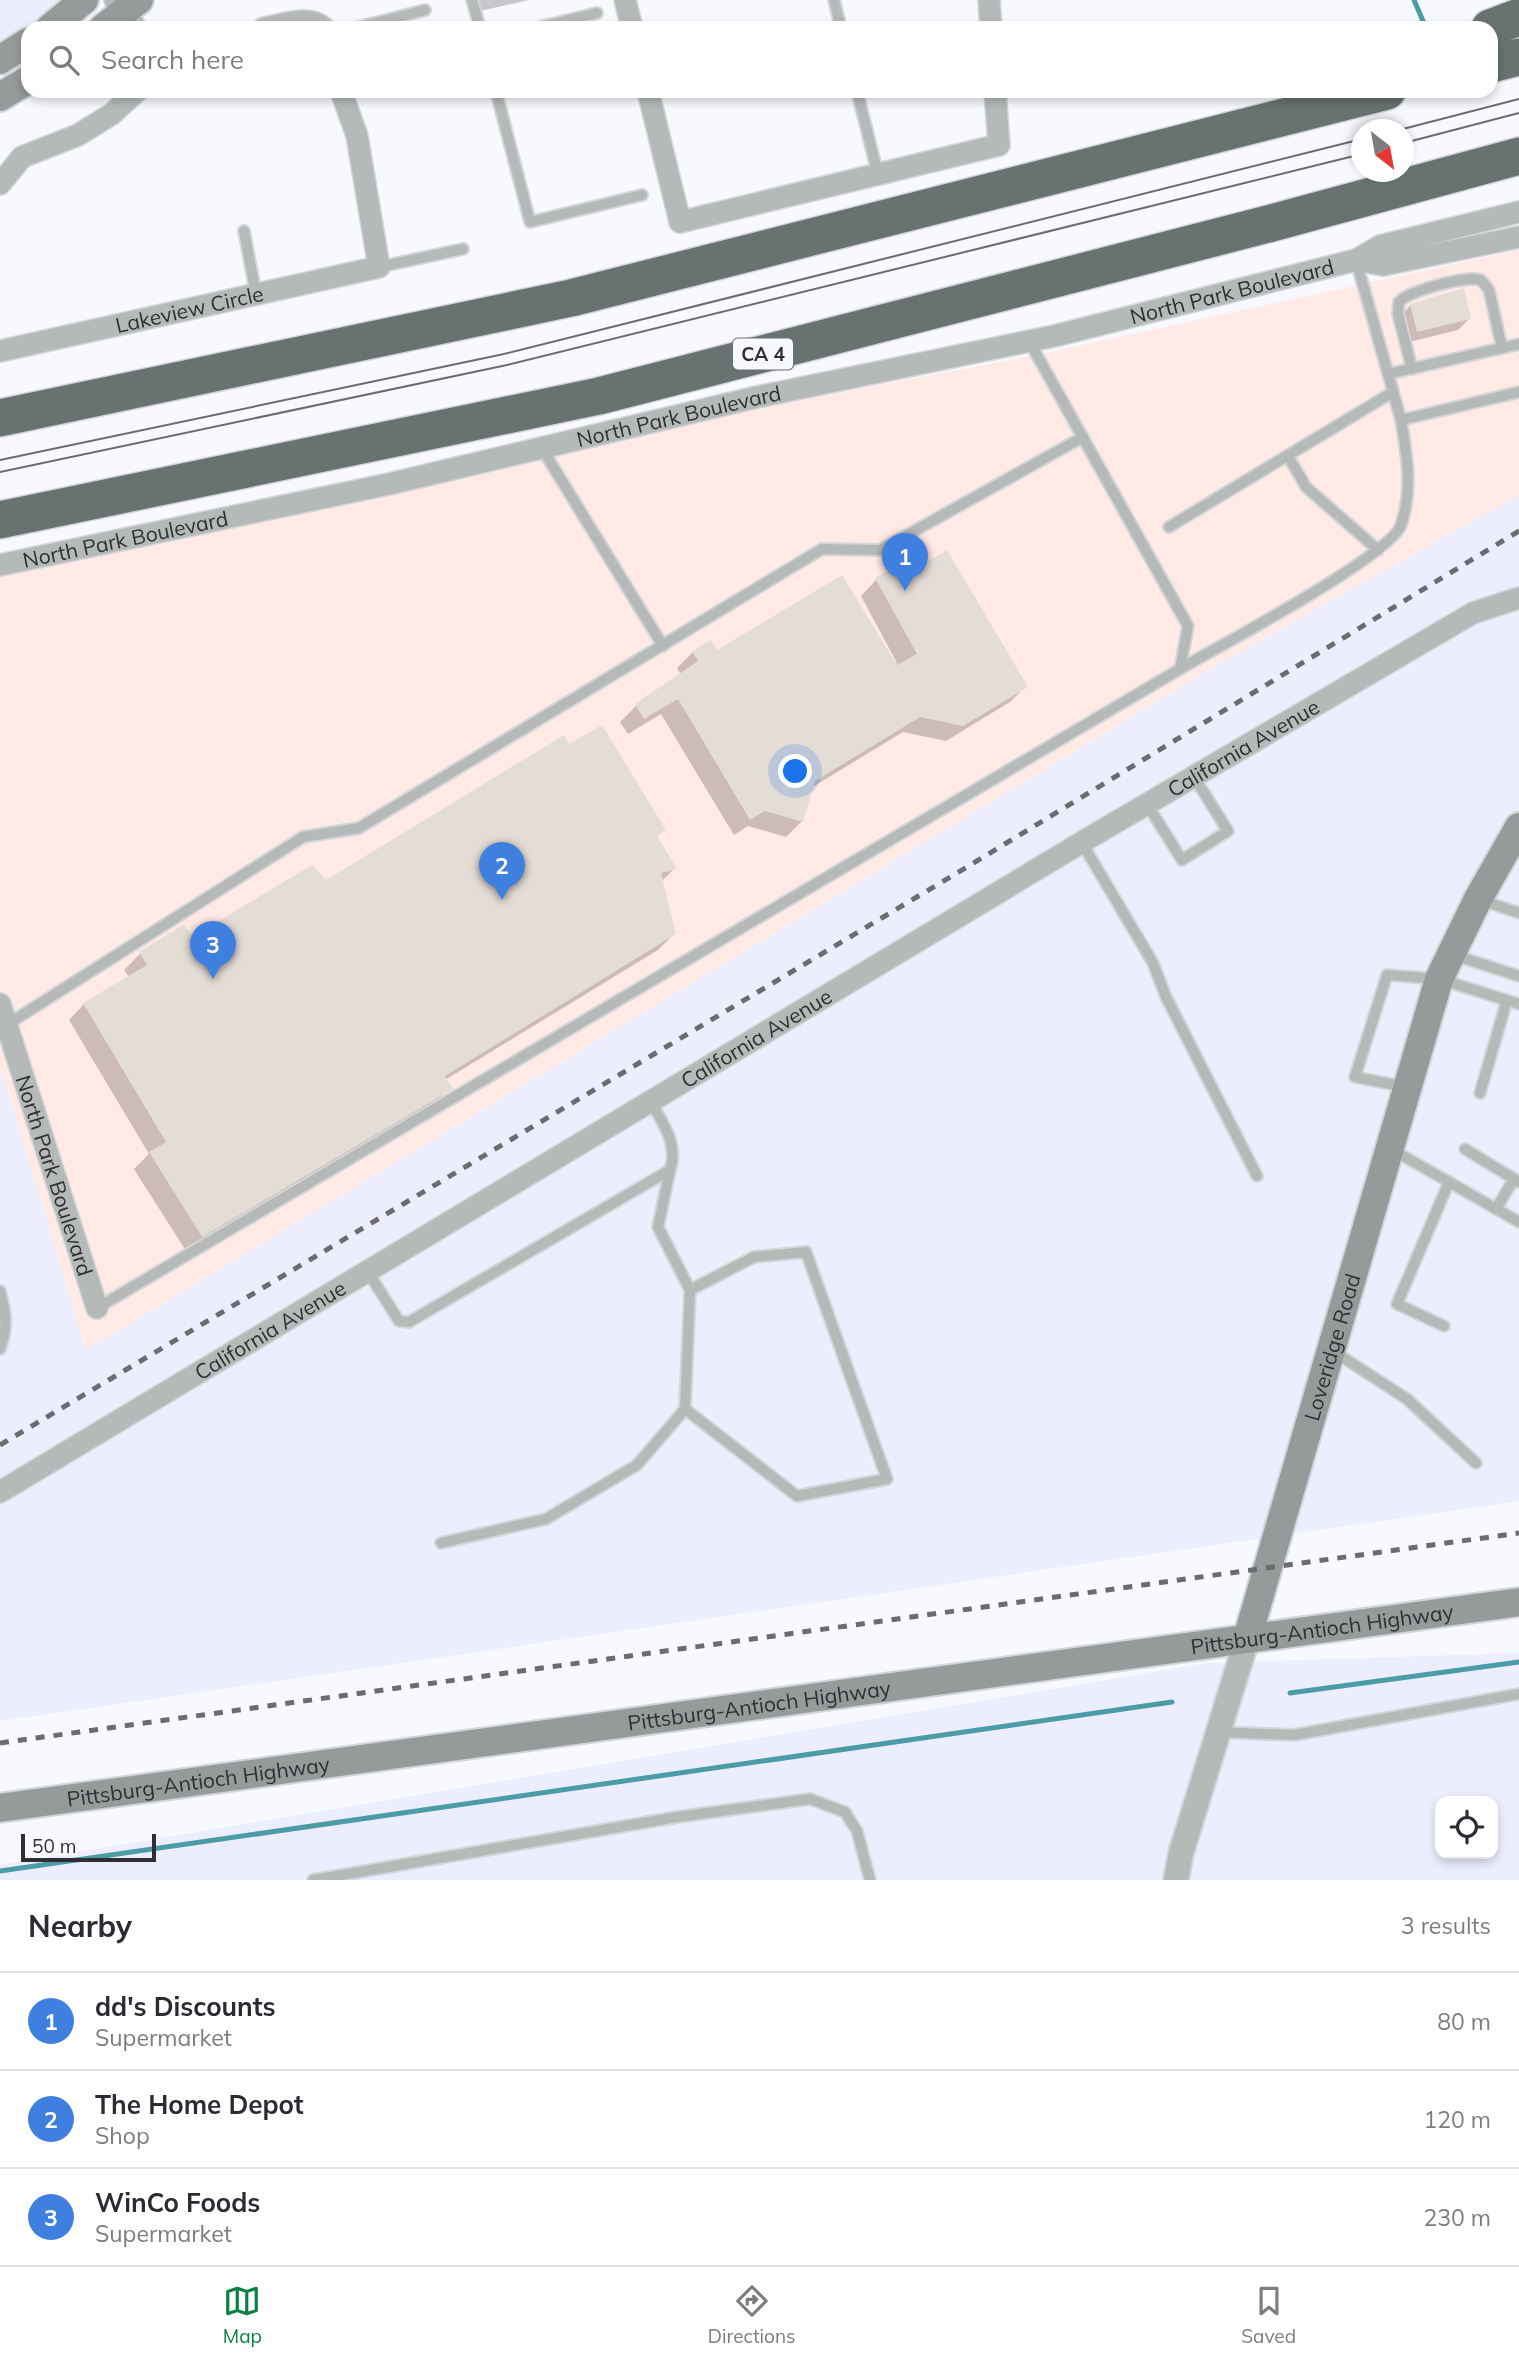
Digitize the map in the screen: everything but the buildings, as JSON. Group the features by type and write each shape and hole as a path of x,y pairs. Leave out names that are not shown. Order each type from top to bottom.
{"highway":[{"path":"1498,25 1519,18"},
{"path":"1498,62 1519,57"},
{"path":"979,196 1031,165 1264,98"},
{"path":"0,418 571,298 1360,98"},
{"name":"CA 4","path":"0,520 598,396 1268,224 1519,156"}],"main road":[{"path":"59,21 85,0"},
{"path":"0,61 21,47"},
{"path":"0,97 21,84"},
{"name":"Loveridge Road","path":"1247,1639 1439,979 1478,899 1515,842"},
{"name":"Pittsburg-Antioch Highway","path":"0,1808 1519,1602"}],"street":[{"path":"625,0 630,21"},
{"path":"989,0 990,21"},
{"path":"0,184 22,157 78,135 112,114 129,98"},
{"path":"343,98 357,136 379,267"},
{"path":"650,98 680,222 999,145 996,98"},
{"name":"North Park Boulevard","path":"0,565 377,486 757,397 1029,341 1356,260 1380,246 1515,213"},
{"name":"North Park Boulevard","path":"1356,260 1383,265 1518,241"},
{"name":"Lakeview Circle","path":"0,351 379,267"},
{"name":"California Avenue","path":"0,1492 1147,804 1473,613 1519,598"},
{"name":"North Park Boulevard","path":"4,1014 61,1203 97,1308"},
{"name":"Loveridge Road","path":"1175,1880 1247,1639"}],"lane":[{"path":"472,0 478,21"},
{"path":"834,0 839,21"},
{"path":"382,21 425,10"},
{"path":"564,21 597,13"},
{"path":"498,98 530,222 642,195"},
{"path":"859,98 878,175"},
{"path":"1515,213 1518,241"},
{"path":"244,232 256,294"},
{"name":"Lakeview Circle","path":"379,267 463,249"},
{"path":"97,1308 1371,558 1400,528 1409,491 1401,420 1356,260"},
{"path":"1412,369 1398,314 1399,302 1408,294 1469,279 1481,280 1489,290 1502,348"},
{"path":"1029,341 1188,626 1180,669"},
{"path":"1388,374 1519,344"},
{"path":"1401,420 1519,392"},
{"path":"1169,527 1393,393"},
{"path":"4,1014 303,837 359,828 822,549 880,551 1083,437"},
{"path":"541,447 663,646"},
{"path":"1288,456 1307,487 1378,550"},
{"path":"1147,804 1182,860 1228,831 1194,777"},
{"path":"1082,843 1153,963 1166,997 1257,1177"},
{"path":"1478,899 1519,913"},
{"path":"1451,954 1519,976"},
{"path":"1406,1087 1356,1079 1354,1075 1387,975 1392,973 1439,979 1519,1004"},
{"path":"1480,1093 1507,1000"},
{"path":"441,1543 546,1519 636,1465 685,1409 690,1290 658,1227 675,1156 667,1132 651,1102"},
{"path":"1389,1147 1519,1222"},
{"path":"1465,1149 1517,1181 1496,1209"},
{"path":"368,1272 400,1321 409,1322 670,1170"},
{"path":"1444,1326 1397,1304 1448,1182"},
{"path":"685,1409 797,1496 887,1479 806,1252 754,1257 690,1290"},
{"path":"0,1291 6,1312 6,1332 0,1349"},
{"path":"1331,1349 1407,1399 1475,1463"},
{"path":"1218,1732 1294,1735 1519,1694"},
{"path":"313,1880 677,1817 810,1799 845,1812 857,1831 870,1880"}],"shaded area":[{"path":"0,0 84,0 58,21 21,21 21,46 0,60"},
{"path":"1519,250 1519,495 1224,661 86,1350 0,1066 0,555 1050,352"},
{"path":"1519,495 1519,1501 0,1721 0,1066 86,1350 1224,661"},
{"path":"1519,1653 1519,1880 0,1880 0,1865 1207,1663"}],"waterway":[{"path":"1414,0 1423,21"},
{"path":"1290,1693 1519,1662"},
{"path":"0,1871 1172,1702"}],"tram line":[{"path":"1414,126 1519,99"},
{"path":"1414,140 1519,113"},
{"path":"0,460 504,354 1351,142"},
{"path":"0,472 507,365 1351,157"}],"railway":[{"path":"0,1445 967,867 1519,531"},
{"path":"0,1743 1519,1533"}],"place":[{"name":"dd's Discounts","path":"905,591"},
{"name":"The Home Depot","path":"502,900"},
{"name":"WinCo Foods","path":"213,979"}]}
